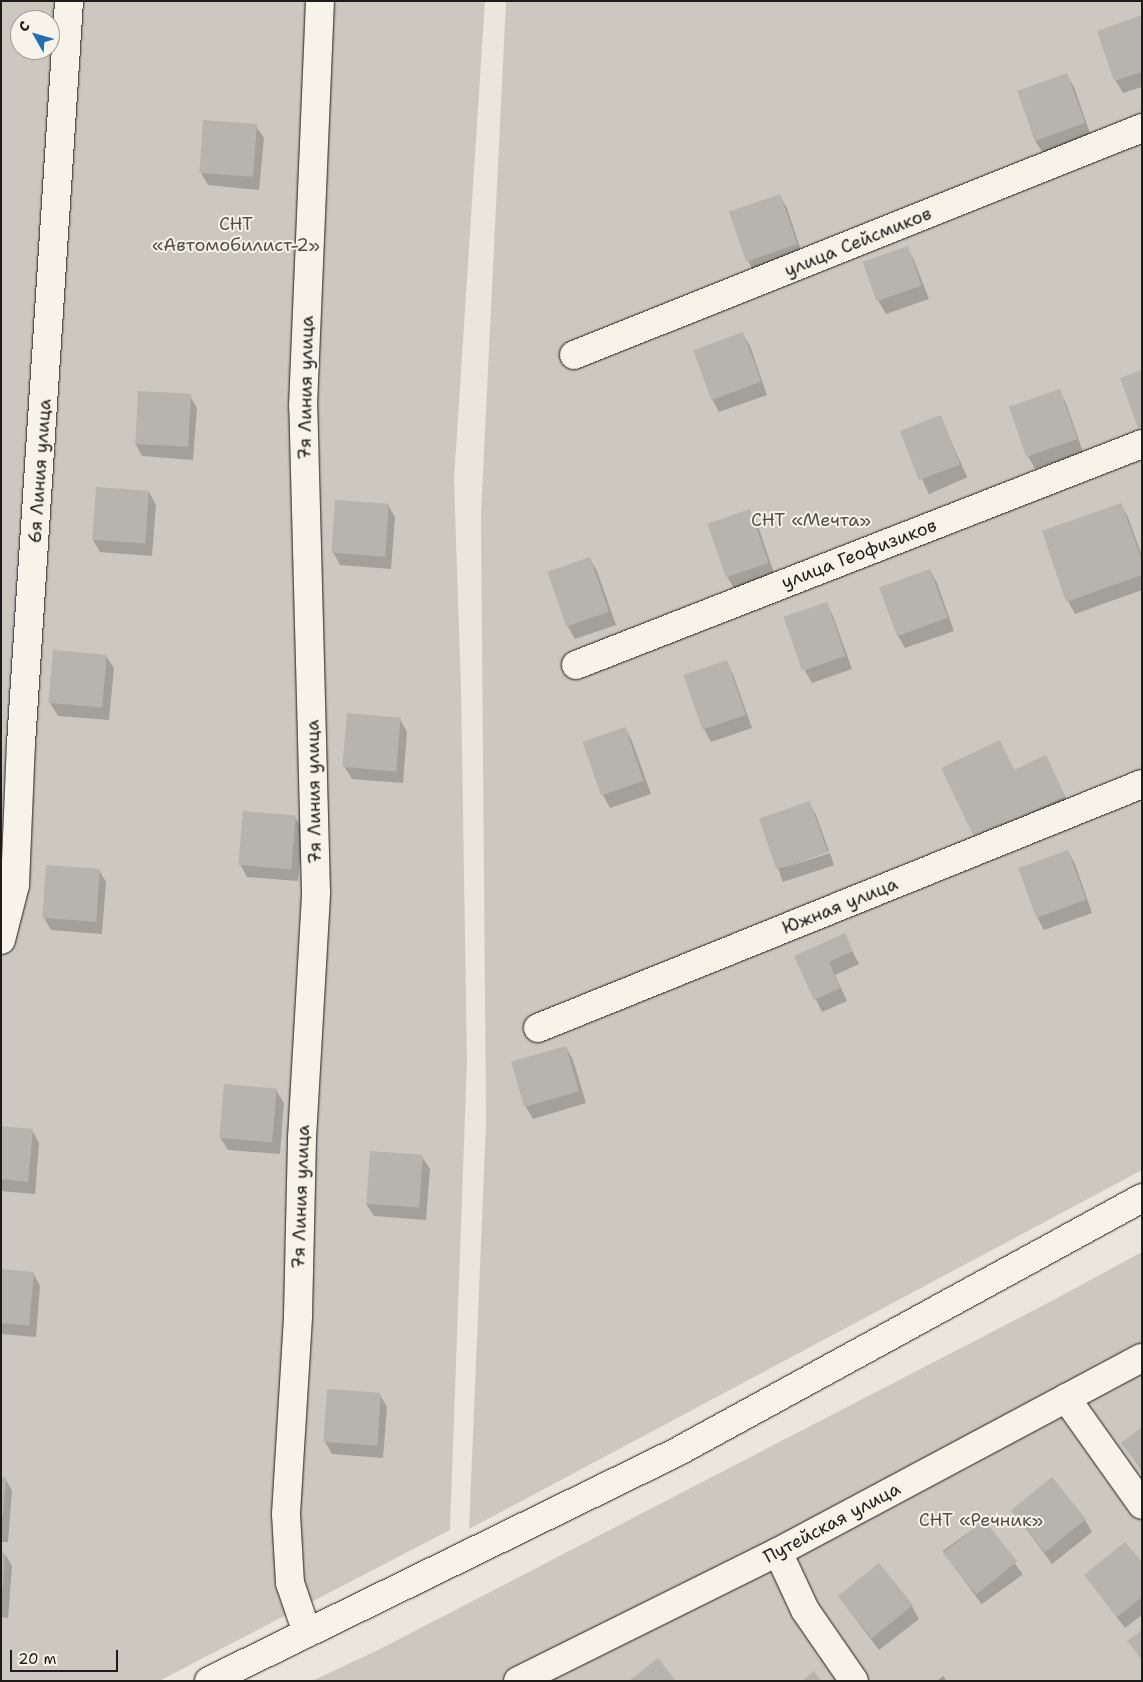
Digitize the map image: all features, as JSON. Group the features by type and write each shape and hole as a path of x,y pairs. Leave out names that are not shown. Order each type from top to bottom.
{"street":[{"name":"6я Линия улица","path":"1,940 15,885 11,743 69,1"},
{"name":"7я Линия улица","path":"308,1633 290,1583 286,1514 298,1315 302,1138 316,892 303,406 320,1"},
{"name":"улица Сейсмиков","path":"574,356 1142,128"},
{"name":"улица Геофизиков","path":"576,665 1142,444"},
{"name":"Южная улица","path":"538,1028 1142,784"},
{"path":"209,1681 677,1452 1142,1198"},
{"name":"Путейская улица","path":"518,1681 778,1552 1142,1358"},
{"path":"1066,1398 1142,1505"},
{"path":"778,1552 805,1610 854,1681"}],"green space":[{"name":"СНТ «Автомобилист-2»","path":"1,1 485,1 454,480 461,688 467,1060 450,1530 159,1681 1,1681"},
{"name":"СНТ «Мечта»","path":"506,1 1142,1 1142,1170 469,1529 486,1123 481,513"},
{"name":"СНТ «Речник»","path":"1142,1252 1142,1681 312,1681 378,1650 1046,1304"}],"building":[{"path":"1142,15 1142,72 1114,81 1097,31"},
{"path":"1067,73 1085,123 1035,141 1017,91"},
{"path":"203,120 257,124 253,177 199,173"},
{"path":"780,194 797,244 746,262 729,212"},
{"path":"908,246 922,286 876,301 863,262"},
{"path":"743,332 761,382 711,400 693,350"},
{"path":"1142,370 1142,426 1138,428 1120,378"},
{"path":"1060,389 1077,439 1026,457 1009,407"},
{"path":"138,391 191,394 188,447 135,444"},
{"path":"941,415 960,464 919,480 900,431"},
{"path":"96,487 149,491 145,544 92,540"},
{"path":"335,500 389,504 385,557 331,553"},
{"path":"1121,503 1142,560 1142,575 1066,602 1042,531"},
{"path":"750,509 769,563 726,578 707,524"},
{"path":"590,557 609,612 566,626 547,572"},
{"path":"930,569 948,618 897,636 879,587"},
{"path":"827,602 846,656 802,671 784,617"},
{"path":"53,650 107,655 102,708 48,703"},
{"path":"727,660 746,715 702,730 684,675"},
{"path":"347,713 401,718 396,772 342,767"},
{"path":"625,727 644,781 601,796 582,742"},
{"path":"1000,740 1014,770 1046,755 1065,796 975,839 941,768"},
{"path":"810,801 828,852 777,870 759,819"},
{"path":"243,811 296,816 291,869 238,865"},
{"path":"1068,850 1086,900 1036,918 1018,868"},
{"path":"46,865 100,869 96,922 42,918"},
{"path":"845,933 853,951 829,962 840,988 814,1000 794,956"},
{"path":"566,1046 579,1091 524,1107 511,1062"},
{"path":"224,1084 277,1089 272,1142 219,1138"},
{"path":"1,1126 33,1129 28,1182 1,1179"},
{"path":"370,1151 423,1155 419,1208 366,1204"},
{"path":"1,1269 34,1272 29,1326 1,1323"},
{"path":"327,1389 381,1393 377,1446 323,1442"},
{"path":"1142,1427 1142,1469 1121,1443"},
{"path":"1,1477 6,1477 3,1516 1,1516"},
{"path":"1052,1477 1086,1519 1045,1552 1011,1510"},
{"path":"984,1520 1017,1561 976,1595 943,1553"},
{"path":"1125,1542 1142,1562 1142,1597 1117,1617 1084,1575"},
{"path":"1,1552 5,1553 3,1587 1,1587"},
{"path":"879,1563 913,1605 872,1638 838,1596"},
{"path":"1142,1630 1142,1660 1127,1641"},
{"path":"658,1658 676,1681 629,1681"},
{"path":"814,1671 821,1681 802,1681"}]}
